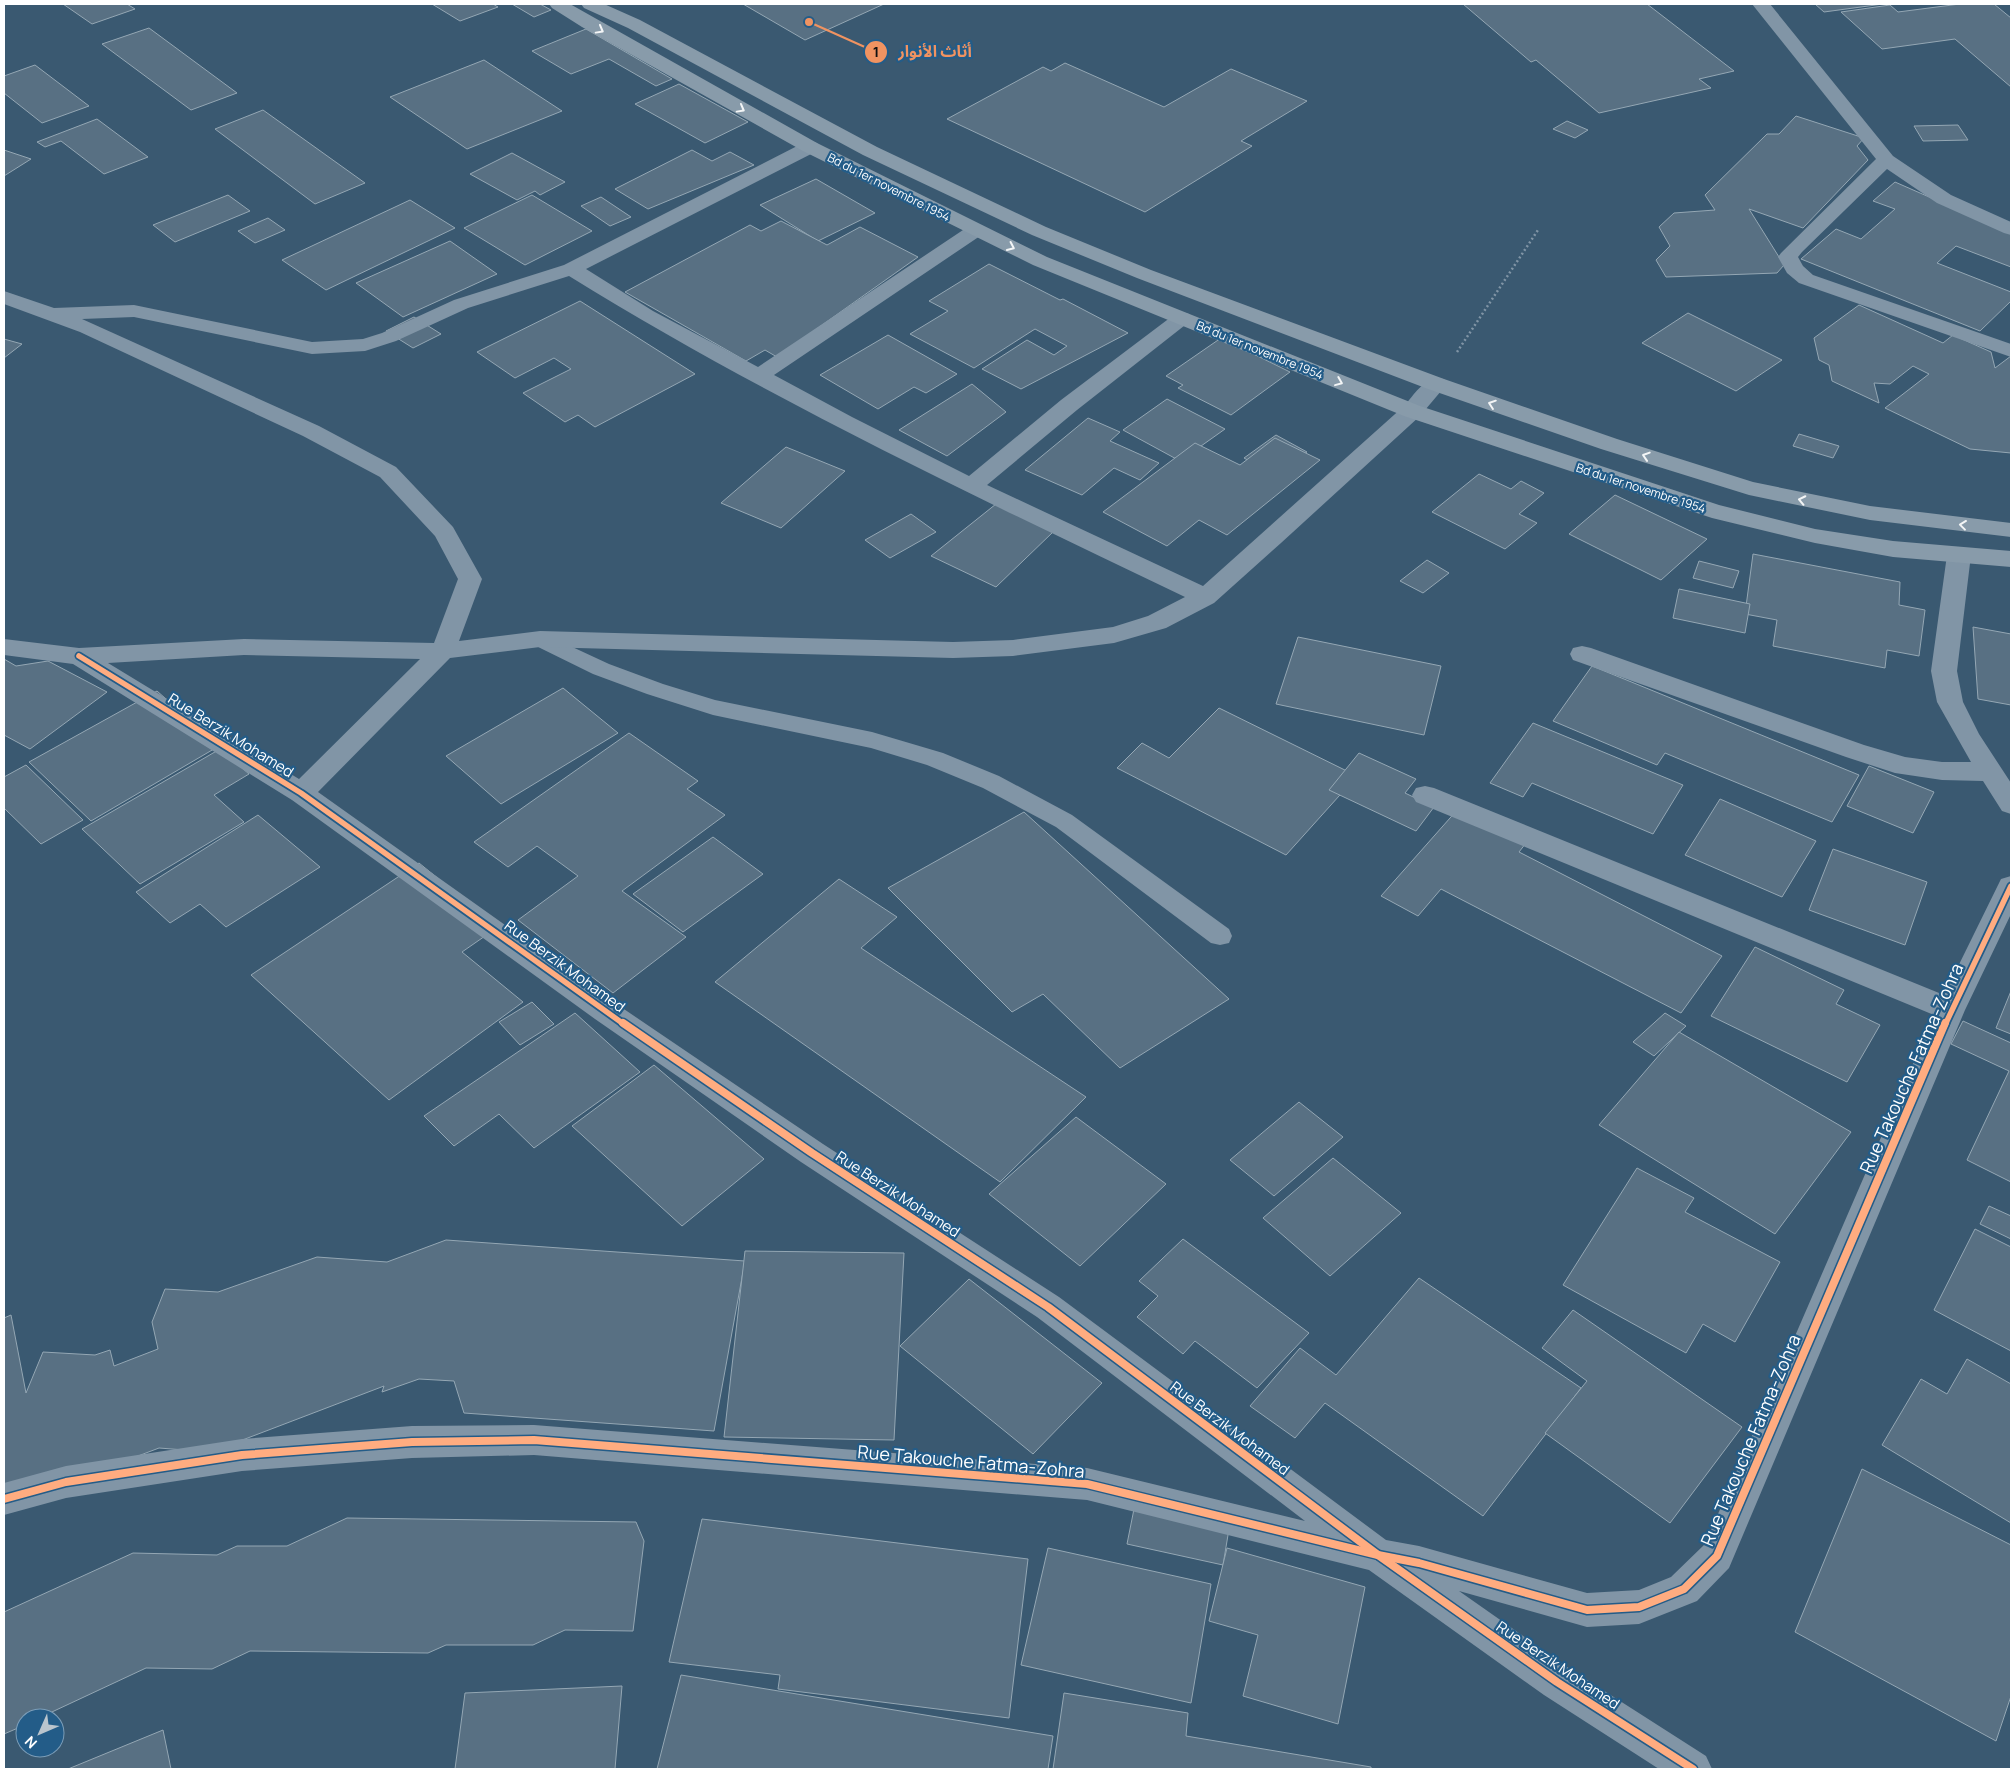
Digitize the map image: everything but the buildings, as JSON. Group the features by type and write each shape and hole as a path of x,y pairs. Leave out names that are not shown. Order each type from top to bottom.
{"street":[{"name":"Bd du 1er novembre 1954","path":"558,4 603,32 810,147 1040,261 1412,411 1712,511 1815,536 1893,549 2011,559"},
{"path":"590,4 634,24 870,151 1039,231 1144,274 1436,384 1653,459 1749,488 1870,513 2011,530"},
{"path":"1761,4 1886,160 1944,199 2011,230"},
{"path":"47,313 134,311 312,348 365,345 389,337 461,304 572,269 810,147"},
{"path":"1886,160 1795,248 1788,257 1794,269 1806,279 2009,348"},
{"path":"759,376 976,230"},
{"path":"572,269 646,315 844,422 971,486 1205,597"},
{"path":"4,297 87,328 311,431 388,472 445,532 470,579 443,651 301,793"},
{"path":"971,486 1070,404 1182,318"},
{"path":"4,646 79,656 244,647 443,651 540,639 953,650 1013,648 1114,635 1157,622 1205,597 1273,538 1412,411 1436,384"},
{"path":"1959,555 1944,670 1950,702 1968,736 2011,804"},
{"path":"1582,654 1855,751 1904,766 1942,771 1992,772"},
{"name":"Rue Berzik Mohamed","path":"79,656 301,793 606,1011 812,1153 1048,1308 1378,1555 1558,1682 1693,1769"},
{"path":"1426,795 1951,1010"},
{"name":"Rue Takouche Fatma-Zohra","path":"4,1499 66,1482 242,1455 412,1442 534,1440 1087,1484 1437,1568 1587,1610 1639,1607 1684,1589 1717,1556 1951,1010 2011,886"}],"lane":[{"path":"540,639 601,669 713,707 872,740 935,759 991,782 1064,821 1220,936"}],"path":[{"path":"1436,384 1538,230"}],"cycle path":[{"path":"79,656 301,793 605,1011 812,1153 1048,1307 1378,1555 1557,1682 1693,1769"},
{"path":"4,1499 66,1482 242,1455 412,1442 534,1440 1087,1484 1378,1555 1419,1563 1587,1610 1639,1607 1684,1589 1717,1556 1951,1010 2011,886"}],"place":[{"name":"أثاث الأنوار","path":"809,22"}]}
